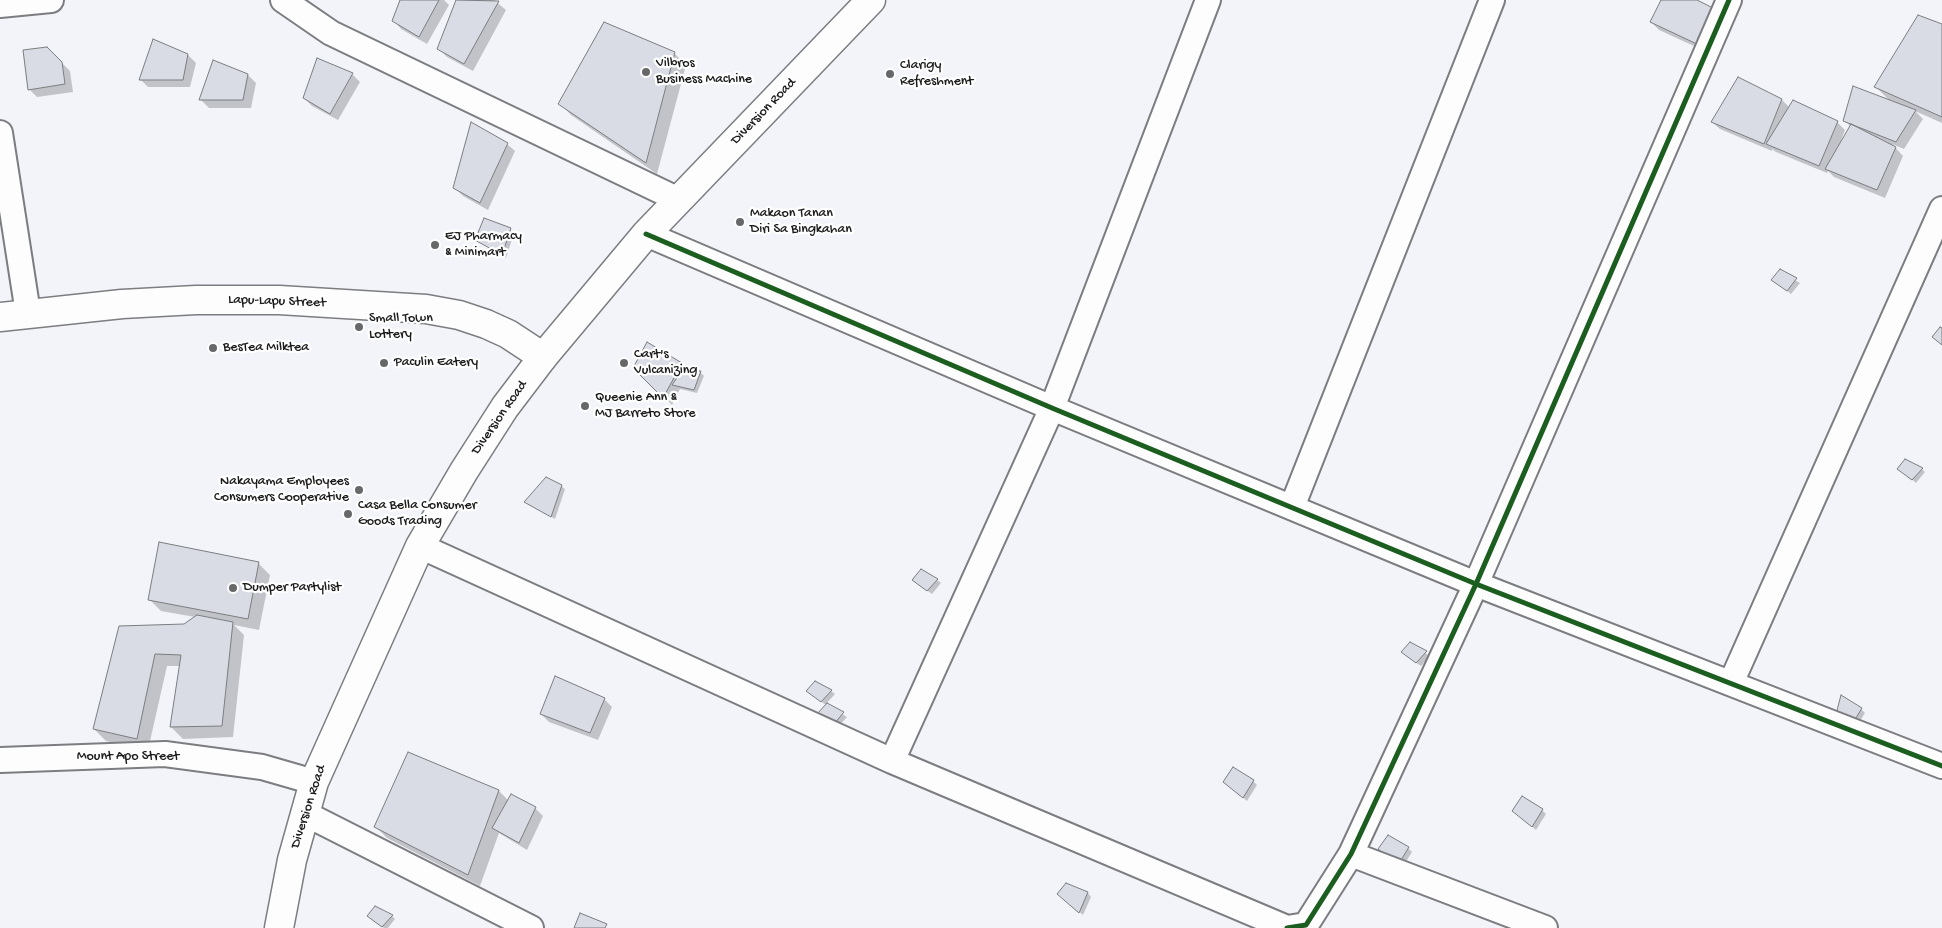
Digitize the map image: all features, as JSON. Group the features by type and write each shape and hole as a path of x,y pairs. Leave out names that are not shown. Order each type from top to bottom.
{"main road":[{"name":"Diversion Road","path":"279,928 292,860 314,782 420,546 464,471 505,407 543,357 646,234 871,0"},
{"name":"Lapu-Lapu Street","path":"0,317 122,304 196,300 279,300 426,309 459,315 486,324 508,334 543,357"}],"street":[{"path":"0,5 51,0"},
{"path":"283,0 331,33 679,200"},
{"path":"892,761 1052,408 1208,0"},
{"path":"1292,507 1492,0"},
{"path":"420,546 892,761 1287,928 1306,925 1351,854 1476,584 1729,0"},
{"path":"0,133 28,313"},
{"path":"1731,683 1942,209"},
{"path":"646,234 1052,408 1476,584 1942,766"},
{"name":"Mount Apo Street","path":"0,760 165,754 262,767 314,782"},
{"path":"304,813 531,928"},
{"path":"1351,854 1545,928"}],"building":[{"path":"400,0 439,0 419,37 392,21"},
{"path":"456,0 499,1 464,64 437,49"},
{"path":"1661,0 1697,0 1713,8 1699,45 1650,22"},
{"path":"1918,15 1942,24 1942,117 1874,87"},
{"path":"604,22 675,52 646,163 558,104"},
{"path":"153,39 188,54 183,80 139,80"},
{"path":"47,47 62,62 65,84 28,90 23,50"},
{"path":"317,58 353,73 330,114 303,98"},
{"path":"213,60 248,74 243,100 199,100"},
{"path":"1738,77 1782,99 1764,144 1711,122"},
{"path":"1853,86 1916,110 1896,142 1843,121"},
{"path":"1793,100 1838,121 1819,166 1766,144"},
{"path":"471,122 508,143 480,203 453,188"},
{"path":"1851,124 1896,147 1877,190 1825,169"},
{"path":"484,218 511,228 502,255 475,240"},
{"path":"1780,269 1797,278 1787,291 1771,280"},
{"path":"1940,327 1942,328 1942,345 1932,337"},
{"path":"647,342 682,363 663,398 633,368"},
{"path":"683,369 701,371 694,390 672,385"},
{"path":"1905,459 1923,468 1912,480 1897,469"},
{"path":"546,477 562,485 551,517 524,502"},
{"path":"159,542 259,562 248,619 148,600"},
{"path":"921,569 938,579 927,591 912,580"},
{"path":"197,615 233,622 222,726 170,727 181,655 155,654 137,739 93,729 119,626 184,624"},
{"path":"1410,642 1427,651 1416,663 1401,652"},
{"path":"555,676 605,698 590,733 540,714"},
{"path":"815,681 832,690 821,702 806,691"},
{"path":"1841,695 1862,708 1851,726 1835,718"},
{"path":"827,703 844,712 834,724 818,713"},
{"path":"408,752 499,790 468,875 374,827"},
{"path":"1233,767 1254,780 1243,798 1223,782"},
{"path":"511,794 536,807 519,843 492,828"},
{"path":"1522,796 1543,809 1532,827 1512,811"},
{"path":"1388,835 1409,847 1398,865 1378,849"},
{"path":"1066,883 1088,892 1079,913 1057,894"},
{"path":"375,906 393,915 382,927 367,916"},
{"path":"580,913 607,924 605,928 574,928"}],"cycle path":[{"path":"1287,928 1306,925 1351,854 1476,584 1729,0"},
{"path":"646,234 1052,408 1476,584 1942,766"}],"place":[{"name":"Vilbros Business Machine","path":"646,72"},
{"name":"Clarigy Refreshment","path":"890,74"},
{"name":"Makaon Tanan Diri Sa Bingkahan","path":"740,222"},
{"name":"EJ Pharmacy & Minimart","path":"435,245"},
{"name":"Small Town Lottery","path":"359,327"},
{"name":"BesTea Milktea","path":"213,348"},
{"name":"Paculin Eatery","path":"384,363"},
{"name":"Cart's Vulcanizing","path":"624,363"},
{"name":"Queenie Ann & MJ Barreto Store","path":"585,406"},
{"name":"Nakayama Employees Consumers Cooperative","path":"359,490"},
{"name":"Casa Bella Consumer Goods Trading","path":"348,514"},
{"name":"Dumper Partylist","path":"233,588"}]}
